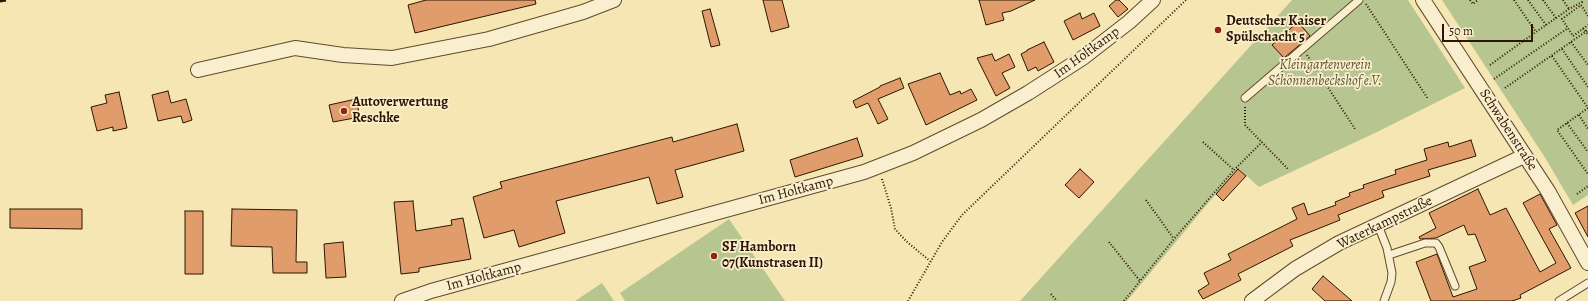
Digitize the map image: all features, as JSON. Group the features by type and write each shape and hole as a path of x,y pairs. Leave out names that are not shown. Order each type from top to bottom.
{"street":[{"path":"198,70 295,48 343,55 392,58 489,39 583,12 614,0"},
{"name":"Im Holtkamp","path":"402,301 432,296 864,172 913,153 981,120 1028,93 1084,57 1129,22 1153,0"},
{"name":"Schwabenstraße","path":"1423,0 1548,191 1588,263"},
{"name":"Waterkampstraße","path":"1252,301 1295,269 1340,243 1524,156"}],"lane":[{"path":"1245,98 1359,0"},
{"path":"1378,225 1389,255 1392,273 1391,282 1384,301"},
{"path":"1389,255 1425,244 1436,243 1455,286"},
{"path":"1559,301 1588,283"}],"path":[{"path":"908,301 930,261 962,215 1186,0"},
{"path":"1363,0 1428,99"},
{"path":"1470,0 1473,4 1478,0"},
{"path":"1514,0 1536,32"},
{"path":"1528,0 1546,25"},
{"path":"1543,0 1556,18"},
{"path":"1563,0 1571,12"},
{"path":"1490,65 1569,9 1582,2 1582,0"},
{"path":"1587,14 1581,5 1562,19 1573,36 1588,25"},
{"path":"1494,79 1568,28"},
{"path":"1583,28 1587,31 1588,35"},
{"path":"1505,88 1587,31"},
{"path":"1571,42 1588,65"},
{"path":"1303,49 1355,129"},
{"path":"1562,49 1588,87"},
{"path":"1552,56 1588,108 1557,130 1588,174"},
{"path":"1245,98 1245,125 1289,170"},
{"path":"1579,115 1588,129"},
{"path":"1567,122 1588,152"},
{"path":"1203,142 1234,170"},
{"path":"1124,301 1174,239 1234,170 1262,142"},
{"path":"878,167 891,208 895,229 906,241 930,261"},
{"path":"1577,194 1588,186"},
{"path":"1146,200 1174,239"},
{"path":"1109,242 1140,281"},
{"path":"1051,294 1057,301"}],"green space":[{"name":"Kleingartenverein Schönnenbeckshof e.V.","path":"1292,0 1408,0 1465,88 1375,133 1259,187 1239,169 1209,202 1127,301 1020,301"},
{"path":"1442,0 1588,0 1588,195 1573,205 1544,156"},
{"name":"SF Hamborn 07(Kunstrasen II)","path":"729,219 785,301 625,301 620,293"},
{"path":"602,283 614,301 575,301"}],"building":[{"path":"426,0 535,0 536,4 415,33 408,5"},
{"path":"763,0 782,0 789,27 771,32"},
{"path":"979,0 1035,0 1011,11 1002,13 1004,20 986,25"},
{"path":"1116,0 1119,0 1128,9 1118,17 1109,6"},
{"path":"710,9 720,45 711,47 702,11"},
{"path":"1080,13 1082,19 1094,13 1100,26 1073,40 1064,21"},
{"path":"1298,22 1310,36 1284,58 1272,45"},
{"path":"1044,42 1054,62 1038,71 1036,67 1028,71 1021,54"},
{"path":"992,54 995,61 1009,54 1015,67 1002,73 1010,88 996,96 977,58"},
{"path":"940,73 950,95 960,91 961,94 971,89 977,100 926,125 908,84"},
{"path":"900,78 904,88 878,99 888,119 878,124 868,103 856,108 853,101 880,86"},
{"path":"168,91 171,103 186,99 192,120 183,123 181,116 158,121 152,95"},
{"path":"119,92 127,128 113,131 113,127 97,131 91,107 107,103 105,95"},
{"name":"Autoverwertung Reschke","path":"356,99 360,117 333,122 329,105"},
{"path":"737,124 744,151 675,170 683,197 657,204 649,177 556,201 565,233 519,247 514,230 484,238 473,197 502,188 500,182 672,137 673,142"},
{"path":"857,138 863,156 795,177 790,160"},
{"path":"1471,140 1476,156 1428,170 1430,176 1382,191 1384,197 1338,215 1340,220 1290,240 1293,246 1238,274 1241,280 1203,299 1198,291 1209,284 1204,273 1231,260 1228,254 1297,219 1292,208 1304,203 1308,215 1336,205 1335,202 1350,196 1349,193 1364,188 1363,185 1396,174 1395,170 1427,160 1424,149 1448,142 1449,147"},
{"path":"1080,169 1094,182 1079,198 1065,185"},
{"path":"1238,169 1246,176 1223,201 1216,194"},
{"path":"1478,189 1490,215 1506,208 1540,272 1556,263 1523,203 1540,194 1557,225 1549,229 1571,268 1520,295 1521,298 1512,301 1431,301 1416,262 1437,254 1453,297 1477,289 1469,267 1486,261 1475,234 1468,235 1464,225 1436,238 1420,239 1419,237 1436,228 1429,213"},
{"path":"413,201 416,231 452,225 451,220 463,218 471,259 419,268 419,272 401,274 394,202"},
{"path":"1588,206 1588,237 1575,213"},
{"path":"10,209 82,209 82,229 10,228"},
{"path":"232,209 297,210 296,262 307,262 307,273 273,273 272,247 231,246"},
{"path":"185,211 203,211 203,274 185,274"},
{"path":"343,242 346,277 326,278 324,244"},
{"path":"1323,276 1352,301 1325,301 1312,289"}],"railway":[{"path":"0,1 6,0"}],"place":[{"name":"Deutscher Kaiser Spülschacht 5","path":"1218,30"},
{"name":"Autoverwertung Reschke","path":"344,111"},
{"name":"SF Hamborn 07(Kunstrasen II)","path":"714,256"}]}
